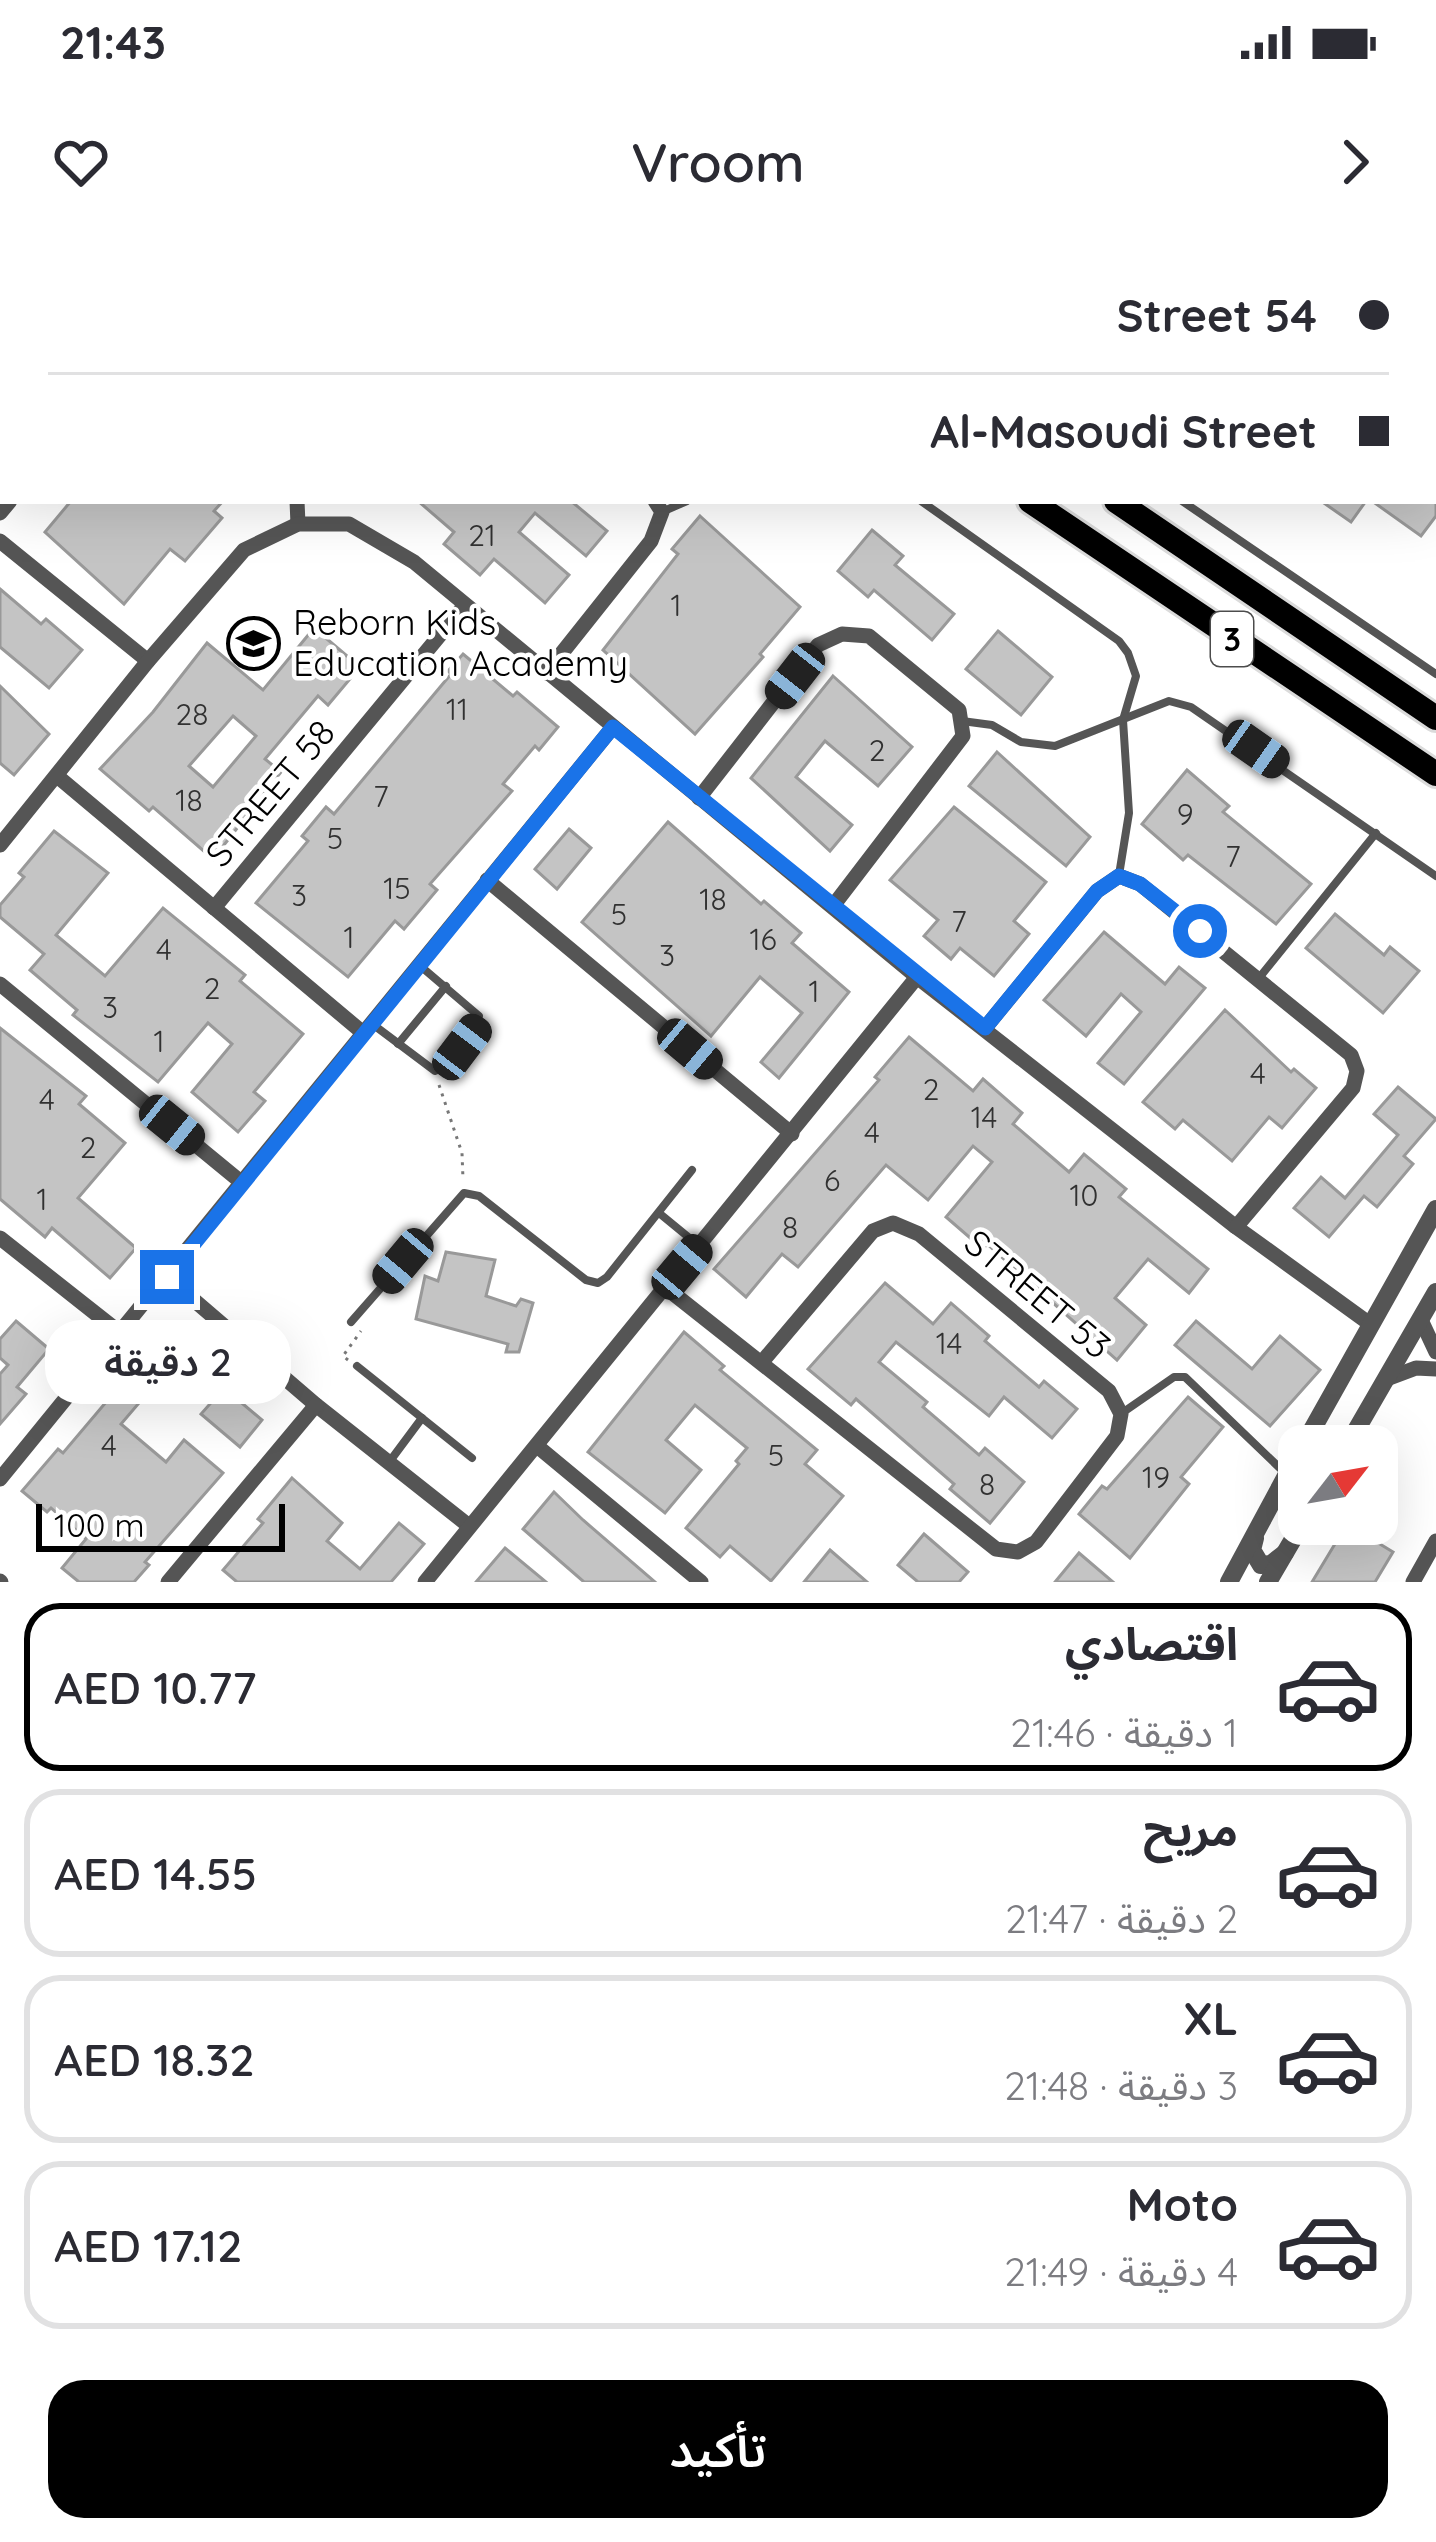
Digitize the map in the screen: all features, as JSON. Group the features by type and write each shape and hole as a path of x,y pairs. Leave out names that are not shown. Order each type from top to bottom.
{"main road":[{"name":"3","path":"1034,504 1436,774"},
{"name":"3","path":"1121,504 1436,718"}],"street":[{"path":"297,504 298,524"},
{"path":"546,673 651,541 658,506"},
{"path":"0,845 244,550 298,524 349,524 414,562 917,977 1237,1227 1370,1324"},
{"path":"0,542 148,661"},
{"name":"STREET 58","path":"214,908 464,606"},
{"path":"699,798 818,645 842,634 869,636 959,710 963,736 833,907"},
{"path":"0,1479 613,727"},
{"name":"STREET 58","path":"57,776 366,1027"},
{"path":"985,1028 1097,891 1119,876 1140,884 1352,1055 1357,1071 1352,1088 1237,1227"},
{"path":"487,880 792,1134"},
{"path":"425,1582 917,977"},
{"path":"0,984 241,1182"},
{"path":"1314,1425 1436,1209"},
{"name":"STREET 53","path":"763,1363 872,1231 893,1223 919,1234 1108,1391 1120,1414"},
{"path":"0,1238 119,1332"},
{"path":"167,1277 316,1405 470,1526"},
{"path":"665,1287 996,1549 1018,1552 1036,1542 1117,1436 1120,1414"},
{"path":"1359,1425 1436,1292"},
{"path":"1421,1320 1436,1352"},
{"path":"1384,1380 1416,1368 1436,1369"},
{"path":"169,1582 316,1405"},
{"path":"537,1446 701,1582"},
{"path":"1229,1582 1278,1490"},
{"path":"1258,1527 1252,1550 1261,1565 1285,1553"},
{"path":"1413,1582 1436,1541"},
{"path":"1268,1582 1290,1545"}],"lane":[{"path":"926,504 1119,640 1128,653 1136,676 1123,720 1129,813 1119,876"},
{"path":"1186,504 1436,674"},
{"path":"961,721 992,725 1037,746 1055,746 1169,701 1191,707 1436,877"},
{"path":"1259,978 1376,833"},
{"path":"366,1027 435,1072 447,1067 479,1021 477,1010 418,964"},
{"path":"398,1044 446,986"},
{"path":"351,1322 464,1193 479,1196 593,1283 608,1277 692,1170"},
{"path":"658,1213 699,1246"},
{"path":"357,1366 472,1458"},
{"path":"1120,1414 1174,1377 1185,1377 1278,1465"},
{"path":"389,1462 422,1418"}],"path":[{"path":"435,1072 462,1153 464,1193"},
{"path":"351,1322 362,1331 343,1356 357,1366"}],"building":[{"path":"68,504 220,504 214,511 222,518 185,561 170,549 124,604 45,532"},
{"path":"421,504 575,504 607,531 586,556 535,513 519,532 569,575 545,603 494,559 480,575 444,544 454,532"},
{"path":"1325,504 1364,504 1351,522"},
{"path":"1376,504 1436,504 1436,516 1421,536"},
{"path":"700,516 800,607 695,734 603,650 678,554 672,549"},
{"path":"872,530 903,556 895,565 954,614 932,640 874,590 868,597 838,571"},
{"path":"0,589 41,624 46,619 82,650 49,688 0,647"},
{"path":"314,628 360,667 328,705 318,696 265,759 281,772 213,859 100,769 207,643 263,690","holes":["233,716 256,736 213,787 189,766"]},
{"path":"998,631 1052,677 1021,715 966,669"},
{"path":"463,654 558,727 503,784 512,791 430,884 437,890 404,929 395,921 348,977 256,903 308,841 302,836 326,807 334,814"},
{"path":"833,676 912,747 878,786 825,741 796,777 852,825 830,851 751,778"},
{"path":"0,686 49,734 14,775 0,763"},
{"path":"997,752 1090,837 1066,866 969,786"},
{"path":"1187,770 1229,806 1223,812 1311,884 1276,924 1188,855 1183,860 1142,824"},
{"path":"954,807 1046,882 1014,921 1029,934 994,976 960,948 951,959 924,936 938,920 890,880"},
{"path":"668,822 801,933 792,943 849,992 779,1078 761,1062 802,1013 760,977 711,1036 582,922"},
{"path":"569,829 591,848 557,889 535,869"},
{"path":"54,831 108,873 56,935 105,976 163,908 245,975 240,981 303,1034 254,1092 265,1101 238,1132 192,1092 232,1044 208,1023 158,1082 73,1015 77,1010 30,970 44,954 0,917 0,905"},
{"path":"1335,914 1384,955 1390,947 1419,971 1383,1013 1306,948"},
{"path":"1104,932 1165,984 1179,967 1205,988 1124,1084 1098,1063 1141,1012 1121,994 1086,1036 1044,1000"},
{"path":"1225,1010 1291,1072 1294,1069 1316,1088 1282,1128 1269,1117 1232,1161 1183,1120 1175,1129 1143,1102"},
{"path":"0,1028 86,1096 79,1104 125,1143 78,1198 136,1248 110,1278 52,1228 45,1237 0,1199"},
{"path":"909,1037 973,1091 983,1079 1022,1113 1013,1124 1069,1172 1084,1154 1126,1189 1119,1197 1208,1269 1189,1293 1148,1259 1115,1298 1146,1325 1117,1360 987,1244 983,1249 946,1217 992,1162 973,1146 928,1200 886,1165 798,1267 782,1254 746,1297 714,1269 879,1080 875,1077"},
{"path":"1398,1087 1436,1119 1404,1156 1413,1164 1377,1207 1364,1196 1329,1237 1294,1208 1321,1177 1345,1198 1398,1135 1374,1114"},
{"path":"446,1252 495,1260 486,1296 516,1306 521,1299 533,1303 519,1352 506,1352 508,1344 416,1319 425,1276 438,1281"},
{"path":"885,1283 933,1324 951,1303 989,1336 985,1341 1039,1387 1044,1381 1077,1409 1052,1438 1004,1397 989,1416 896,1342 879,1362 979,1455 985,1448 1024,1482 990,1523 950,1489 954,1484 856,1399 851,1405 808,1369"},
{"path":"16,1321 49,1349 17,1387 26,1394 0,1424 0,1374 8,1365 0,1358 0,1339"},
{"path":"1196,1321 1252,1369 1280,1336 1320,1370 1270,1426 1175,1345"},
{"path":"684,1332 724,1366 720,1370 817,1450 805,1464 843,1496 771,1581 730,1546 720,1557 686,1528 747,1448 695,1405 666,1440 701,1470 665,1513 588,1452"},
{"path":"137,1355 162,1376 121,1424 166,1462 184,1440 223,1473 145,1562 149,1565 134,1582 79,1582 62,1568 86,1539 51,1508 47,1512 22,1491 58,1449 63,1453 107,1401 102,1397"},
{"path":"224,1388 262,1420 240,1447 201,1414"},
{"path":"1188,1397 1223,1427 1181,1477 1189,1484 1130,1558 1079,1514"},
{"path":"292,1478 342,1523 327,1541 360,1569 399,1523 424,1544 391,1582 237,1582 223,1570 263,1523 258,1519"},
{"path":"554,1492 655,1582 584,1582 523,1529"},
{"path":"924,1534 968,1572 959,1582 918,1582 898,1565"},
{"path":"1334,1545 1382,1545 1393,1552 1375,1582 1312,1582"},
{"path":"505,1548 546,1582 476,1582"},
{"path":"830,1550 867,1582 804,1582"},
{"path":"1079,1553 1113,1582 1055,1582"}],"place":[{"name":"Reborn Kids Education Academy","path":"254,643"}],"route":[{"path":"167,1277 613,727 985,1028 1097,891 1119,876 1140,884 1200,931"}]}
